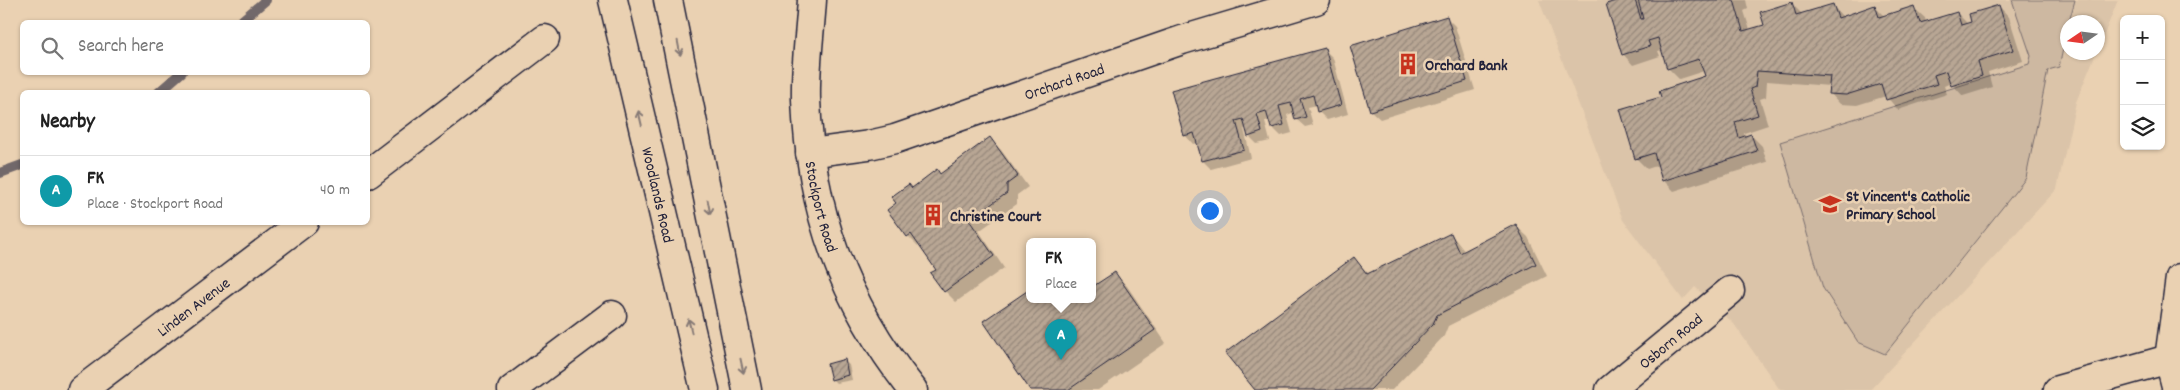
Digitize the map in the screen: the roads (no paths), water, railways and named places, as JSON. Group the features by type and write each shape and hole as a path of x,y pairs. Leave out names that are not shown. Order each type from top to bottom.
{"main road":[{"name":"Woodlands Road","path":"613,0 705,390"},
{"path":"668,0 747,390"},
{"name":"Stockport Road","path":"812,0 806,98 810,152 817,196 825,228 850,294 894,365 913,390"},
{"name":"Orchard Road","path":"810,152 869,145 895,139 1182,40 1316,0"},
{"path":"370,172 546,39"},
{"name":"Linden Avenue","path":"82,390 300,225"},
{"path":"2177,390 2169,359 2180,278"},
{"name":"Osborn Road","path":"1610,390 1730,291"},
{"path":"512,390 612,316"},
{"path":"2058,390 2169,359"}],"waterway":[{"path":"242,20 266,0"},
{"path":"161,90 179,75"},
{"path":"0,173 20,166"}],"place":[{"name":"Orchard Bank","path":"1408,64"},
{"name":"St Vincent's Catholic Primary School","path":"1830,204"},
{"name":"Christine Court","path":"933,215"},
{"name":"FK","path":"1061,360"}]}
